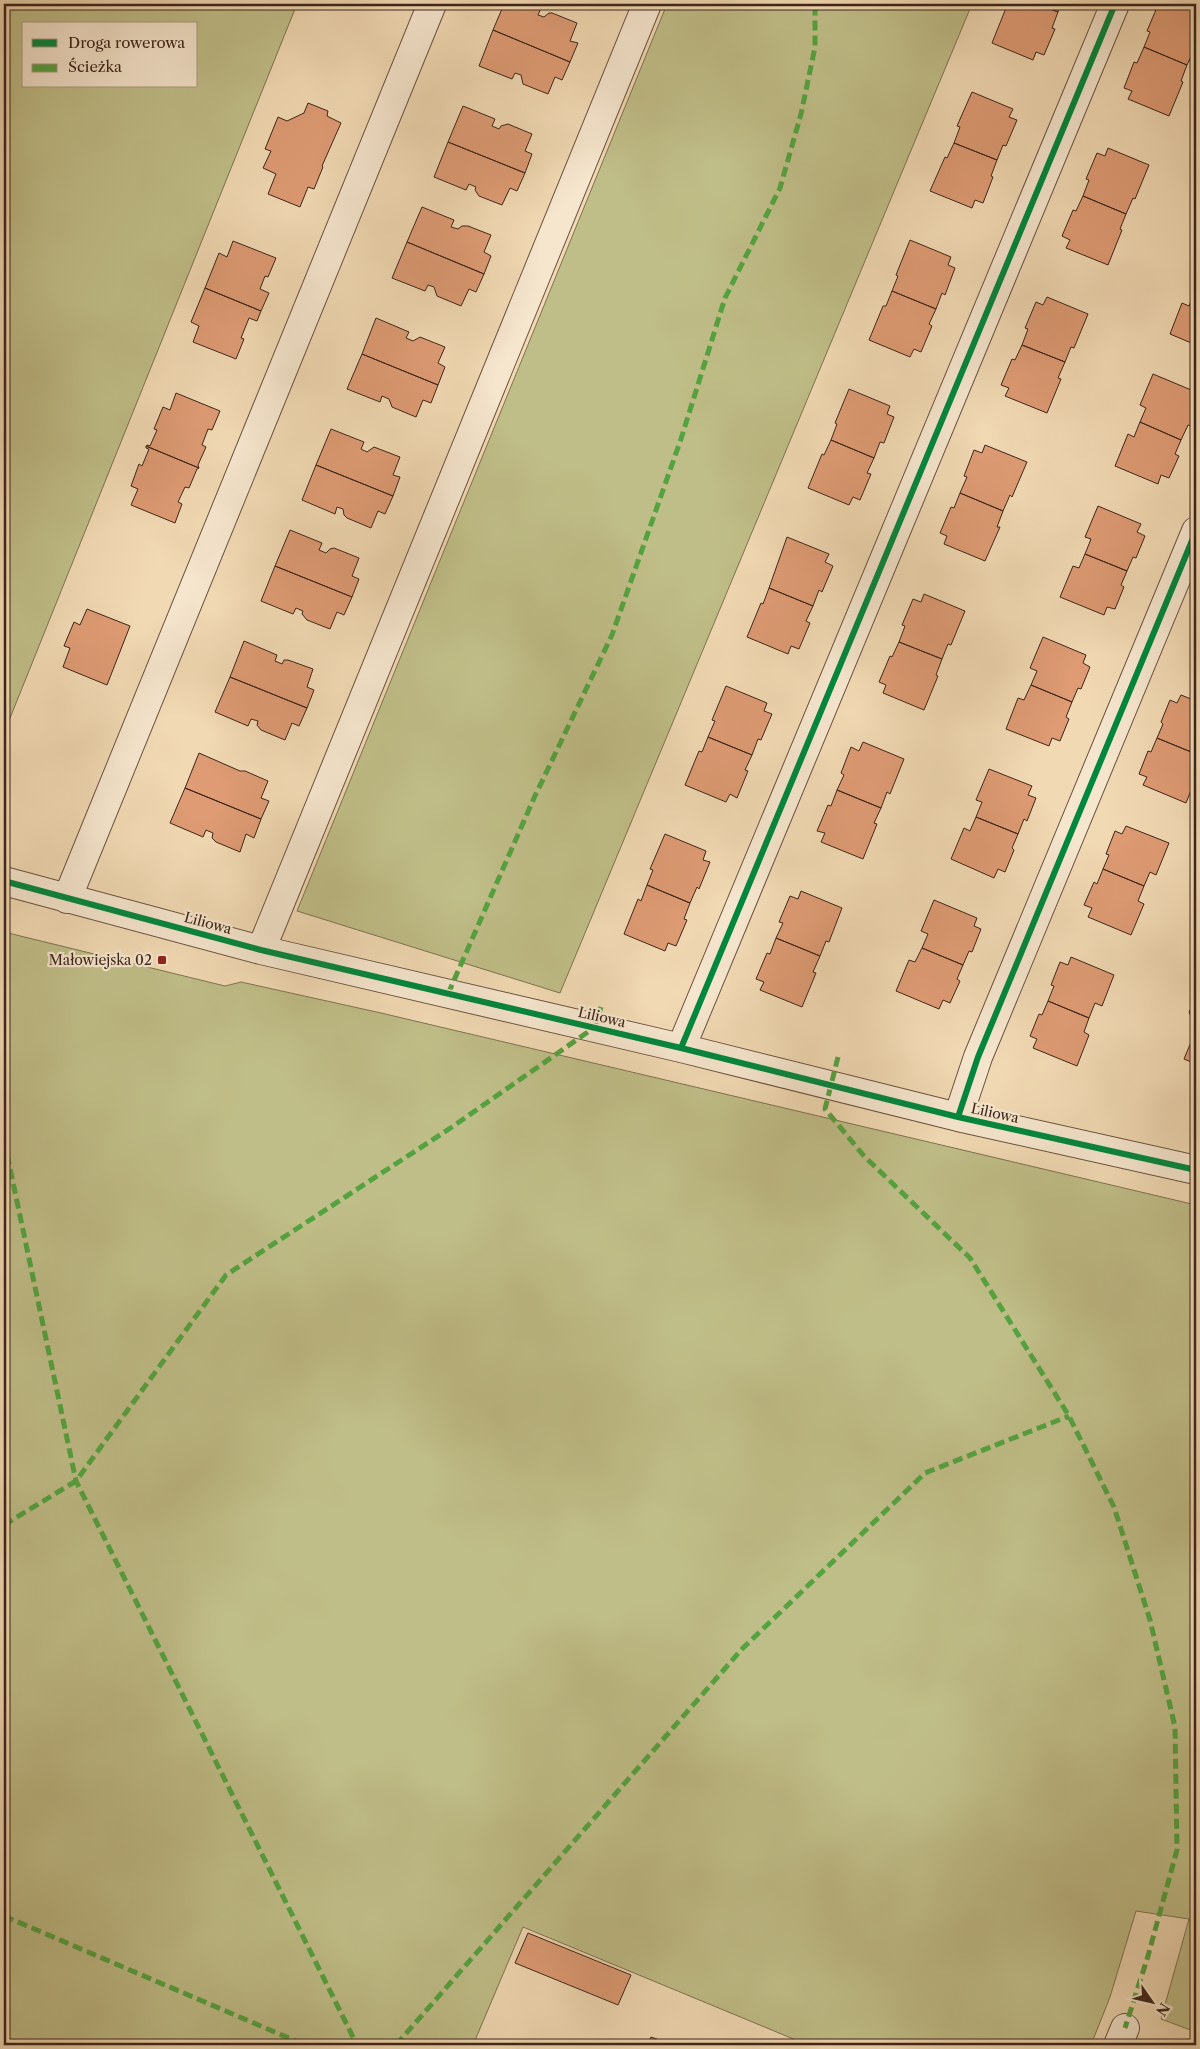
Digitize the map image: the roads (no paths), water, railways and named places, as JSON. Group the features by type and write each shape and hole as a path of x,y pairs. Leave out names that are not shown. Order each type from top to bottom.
{"street":[{"path":"67,899 432,4"},
{"path":"261,950 647,4"},
{"path":"681,1048 1115,4"},
{"path":"958,1118 978,1057 1196,531"},
{"name":"Liliowa","path":"4,882 261,950 681,1048 958,1118 1196,1170"}],"place":[{"name":"Małowiejska 02","path":"162,960"}]}
